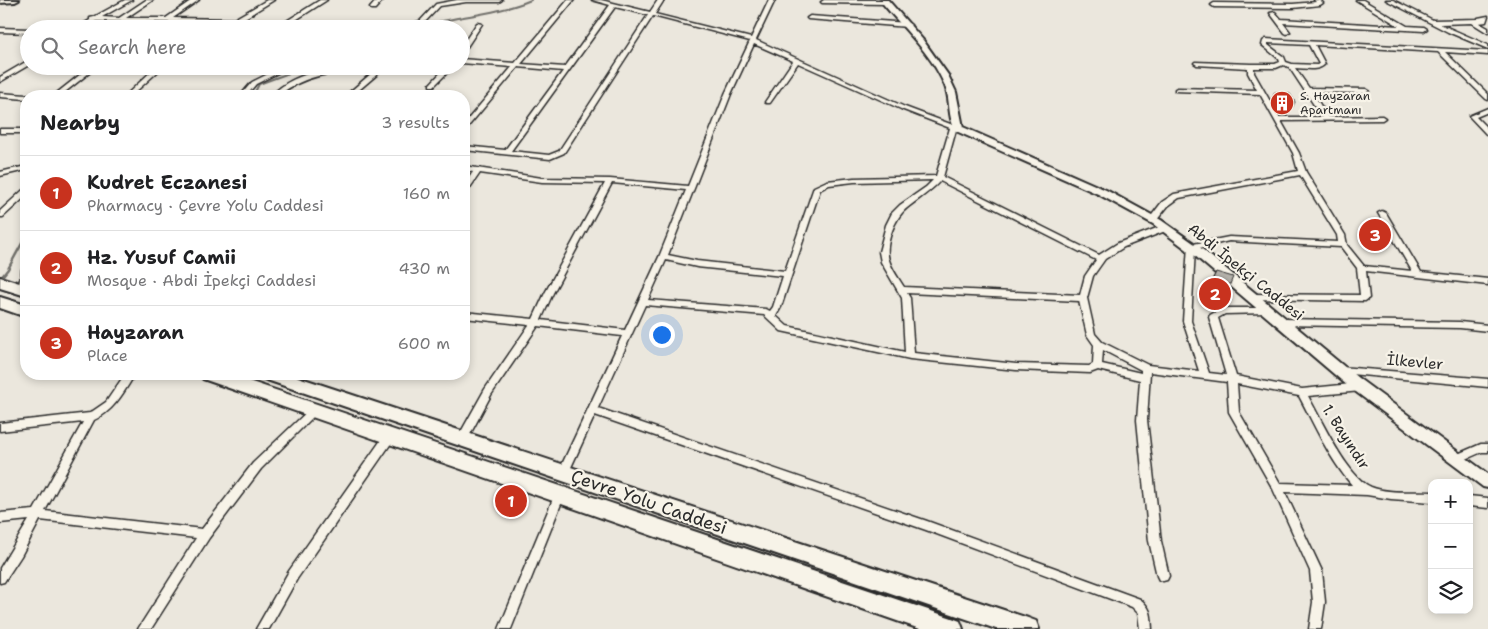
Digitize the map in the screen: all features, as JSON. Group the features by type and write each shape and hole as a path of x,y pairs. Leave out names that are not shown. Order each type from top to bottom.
{"highway":[{"path":"0,302 20,309"},
{"name":"Çevre Yolu Caddesi","path":"227,380 952,629"},
{"name":"Çevre Yolu Caddesi","path":"288,380 1028,629"}],"street":[{"path":"0,1 15,0"},
{"path":"92,19 129,0"},
{"path":"120,19 150,0"},
{"path":"92,19 167,20 196,0"},
{"path":"237,20 271,0"},
{"path":"292,20 324,0"},
{"path":"373,8 380,0"},
{"path":"424,20 438,5 466,0 499,0"},
{"path":"470,121 571,0"},
{"path":"595,0 753,41 903,108 957,128"},
{"path":"470,149 550,157 562,152 661,0"},
{"path":"563,473 663,257 728,94 772,0"},
{"path":"1214,5 1293,6 1320,4 1317,0"},
{"path":"1359,0 1406,28"},
{"path":"1389,0 1430,22 1488,47"},
{"path":"824,2 885,1 908,24 927,49 950,87 957,128 940,178 929,189 903,207 890,225 883,252 885,262 906,298 910,356"},
{"path":"506,152 614,5"},
{"path":"1273,13 1287,32"},
{"path":"810,18 908,24"},
{"path":"1430,22 1484,21 1480,19 1488,18"},
{"path":"1280,21 1424,29"},
{"path":"1473,21 1488,31"},
{"path":"470,39 480,24"},
{"path":"0,30 20,31"},
{"path":"1283,64 1282,58 1265,45 1266,41 1488,53"},
{"path":"1197,63 1251,66 1276,66 1283,64 1291,66 1319,66 1322,64 1311,43"},
{"path":"1440,50 1488,98"},
{"path":"470,61 566,69"},
{"path":"768,102 796,61"},
{"path":"1250,296 1365,298 1361,268 1343,245 1341,235 1302,172 1296,153 1251,73 1251,66"},
{"path":"1291,66 1326,118"},
{"path":"0,80 20,68"},
{"path":"64,90 83,75"},
{"path":"135,90 151,75"},
{"path":"248,90 254,83 270,75"},
{"path":"280,90 314,75"},
{"path":"355,90 373,75"},
{"path":"432,85 442,75"},
{"path":"1177,90 1262,92"},
{"path":"1307,90 1366,91"},
{"path":"0,95 20,97"},
{"path":"1488,110 1472,116 1488,133"},
{"path":"1277,119 1382,118"},
{"name":"Abdi İpekçi Caddesi","path":"957,128 1094,189 1153,219 1191,247 1361,388 1488,482"},
{"path":"0,131 20,131"},
{"path":"0,174 20,169"},
{"path":"470,169 542,180 610,181 690,188"},
{"path":"470,181 478,170"},
{"path":"1153,219 1165,204 1177,196 1302,172"},
{"path":"770,316 777,307 817,188 822,184 854,180 940,178 1100,260"},
{"path":"462,439 488,392 535,324 549,293 610,181"},
{"path":"0,215 20,197"},
{"path":"1382,213 1418,274"},
{"path":"1145,373 1099,344 1091,334 1083,298 1089,276 1100,260 1121,245 1166,228"},
{"path":"1205,376 1187,321 1191,247 1229,239 1343,245"},
{"path":"663,257 697,264 788,274"},
{"path":"1361,268 1488,282"},
{"path":"901,290 1083,298"},
{"path":"642,302 766,312 784,329 910,356 1016,367 1090,370 1097,366 1145,373 1205,376 1232,379 1302,393 1361,388"},
{"path":"1267,310 1223,311 1213,317 1232,379 1234,412 1277,487 1316,571 1319,602 1315,629"},
{"path":"470,316 628,333"},
{"path":"1282,322 1460,325 1488,328"},
{"path":"1097,366 1099,344"},
{"name":"İlkevler","path":"1339,370 1488,383"},
{"path":"1145,373 1142,420 1155,541 1163,576"},
{"path":"0,427 91,417 106,410 126,380"},
{"name":"1. Bayındır","path":"1302,393 1329,443 1352,478 1368,490 1382,494 1428,497"},
{"path":"144,629 205,534 257,466 315,410"},
{"path":"592,410 927,526 1136,602 1144,610 1146,629"},
{"path":"0,578 37,516 91,417"},
{"path":"262,629 293,575 390,436"},
{"path":"1457,459 1481,448 1488,448"},
{"path":"1277,487 1368,490"},
{"path":"504,629 560,494"},
{"path":"1473,501 1488,503"},
{"path":"0,518 37,516 205,534"}],"building":[{"path":"1275,92 1290,94 1295,102 1280,101"},
{"path":"1370,223 1385,225 1390,234 1375,232"},
{"path":"1216,272 1233,277 1228,289 1211,283"}],"waterway":[{"path":"447,20 487,13 531,0"},
{"path":"256,90 259,84 284,75"},
{"path":"0,279 20,247"}],"place":[{"name":"S. Hayzaran Apartmanı","path":"1282,103"},
{"name":"Hayzaran","path":"1375,235"},
{"name":"Hz. Yusuf Camii","path":"1215,294"},
{"name":"Kudret Eczanesi","path":"511,501"}]}
